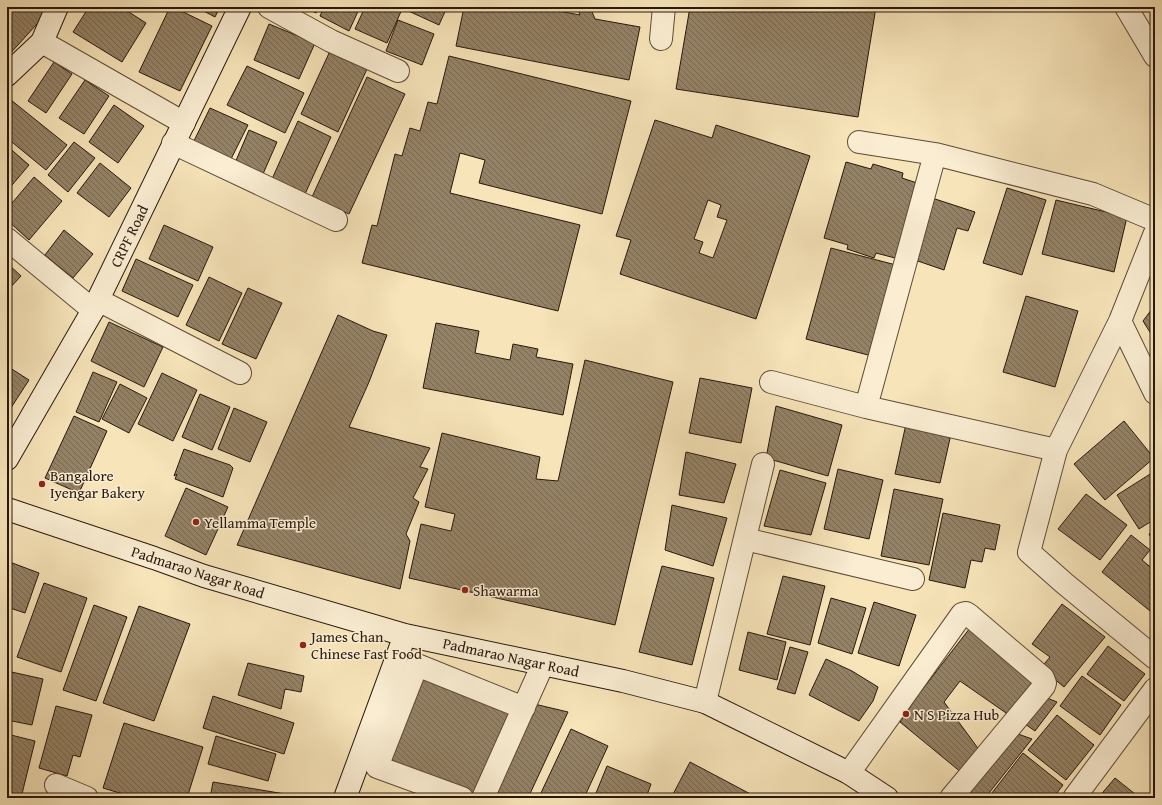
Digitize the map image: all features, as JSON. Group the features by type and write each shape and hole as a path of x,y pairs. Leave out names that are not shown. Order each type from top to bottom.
{"street":[{"path":"7,75 42,42 57,7"},
{"name":"CRPF Road","path":"7,459 95,305 240,7"},
{"path":"269,7 331,41 398,71"},
{"path":"661,39 664,7"},
{"path":"1126,7 1155,56"},
{"path":"42,42 184,123"},
{"path":"859,142 935,154 1094,194 1155,220"},
{"path":"173,143 336,220"},
{"path":"866,407 935,154"},
{"path":"1155,233 1120,321 1056,450 1029,552 1155,658"},
{"path":"7,239 95,305 240,372"},
{"path":"1120,321 1155,392"},
{"path":"771,382 866,407 1056,450"},
{"path":"705,702 763,464"},
{"name":"Padmarao Nagar Road","path":"7,509 204,576 405,635 623,681 705,702 849,773 888,798"},
{"path":"745,539 913,579"},
{"path":"849,773 962,614 966,613 1043,678 1045,682 1044,686 951,798"},
{"path":"345,798 405,635"},
{"path":"484,798 543,664"},
{"path":"462,798 376,767 417,665 524,708"},
{"path":"1074,798 1155,689"},
{"path":"56,785 86,798"}],"building":[{"path":"7,7 40,7 47,13 7,57"},
{"path":"89,7 121,7 146,23 122,62 73,32"},
{"path":"170,7 173,7 212,26 180,91 139,72"},
{"path":"196,7 220,7 215,17"},
{"path":"305,7 319,7 316,13"},
{"path":"324,7 360,7 349,31 320,16"},
{"path":"365,7 403,7 387,43 355,29"},
{"path":"405,7 447,7 439,25 404,9"},
{"path":"464,7 537,7 580,15 577,7 590,7 595,19 640,27 629,80 456,46"},
{"path":"690,7 876,7 858,117 676,89"},
{"path":"398,20 434,34 422,65 386,51"},
{"path":"269,24 315,43 299,79 254,60"},
{"path":"330,51 367,69 338,132 301,114"},
{"path":"449,56 631,101 602,214 479,183 485,160 460,153 450,193 580,225 558,311 362,263 372,225 377,226 395,154 402,156 410,128 420,131 428,102 437,104"},
{"path":"54,62 72,74 46,113 28,101"},
{"path":"247,66 304,93 285,133 227,105"},
{"path":"367,77 405,94 349,214 312,197"},
{"path":"85,80 109,96 84,134 59,118"},
{"path":"11,100 67,145 46,170 7,138 7,104"},
{"path":"114,105 144,126 118,163 89,142"},
{"path":"210,108 248,125 229,163 192,145"},
{"path":"655,120 712,138 716,125 810,156 756,319 620,274 631,240 616,236","holes":["708,200 721,205 717,217 727,220 713,258 699,253 703,242 694,239"]},
{"path":"298,121 331,137 305,194 272,179"},
{"path":"249,130 277,142 263,174 235,163"},
{"path":"74,142 95,158 68,192 48,175"},
{"path":"7,146 29,165 7,191"},
{"path":"846,162 871,169 873,164 903,173 902,178 917,183 895,258 876,253 874,258 847,249 848,245 824,238"},
{"path":"100,163 131,188 109,217 77,193"},
{"path":"34,177 62,201 29,240 7,220 7,209"},
{"path":"1007,188 1046,200 1022,275 983,263"},
{"path":"932,198 975,212 968,231 957,228 944,270 912,259"},
{"path":"1056,200 1127,217 1114,272 1042,254"},
{"path":"164,225 213,247 198,281 149,259"},
{"path":"64,230 93,254 73,278 45,255"},
{"path":"831,248 896,265 872,356 806,339"},
{"path":"136,259 193,285 178,317 122,291"},
{"path":"7,263 21,276 7,291"},
{"path":"209,277 242,293 219,341 186,325"},
{"path":"248,288 282,303 256,359 222,344"},
{"path":"1026,296 1078,311 1055,387 1003,372"},
{"path":"1155,305 1155,335 1153,337 1143,321"},
{"path":"338,315 373,331 387,335 369,382 349,427 430,448 420,467 428,469 413,498 419,502 406,534 410,541 400,589 237,545"},
{"path":"109,322 163,347 144,387 91,361"},
{"path":"436,323 479,331 475,353 510,360 513,344 538,349 536,357 573,364 563,415 423,388"},
{"path":"585,360 673,382 615,625 409,578 421,524 451,531 455,514 425,507 442,433 540,457 536,479 558,481"},
{"path":"7,366 29,380 7,414"},
{"path":"93,372 117,382 99,422 76,412"},
{"path":"162,373 197,390 173,441 138,424"},
{"path":"700,378 752,388 741,443 689,433"},
{"path":"120,384 147,398 129,433 102,419"},
{"path":"200,394 230,407 212,450 182,437"},
{"path":"776,406 842,425 828,476 766,458"},
{"path":"234,408 267,422 250,462 218,449"},
{"path":"74,416 107,431 79,493 45,478"},
{"path":"1124,421 1154,458 1105,500 1074,464"},
{"path":"906,424 951,434 940,483 895,474"},
{"path":"184,449 230,465 233,468 223,497 175,479 177,474 174,476"},
{"path":"686,452 736,464 724,503 679,495"},
{"path":"838,469 883,480 869,539 824,529"},
{"path":"780,470 826,483 811,535 764,526"},
{"path":"1155,471 1155,519 1139,529 1117,495"},
{"path":"186,488 228,507 206,555 165,536"},
{"path":"894,489 943,499 929,565 881,556"},
{"path":"1086,494 1127,525 1100,560 1058,529"},
{"path":"672,505 727,518 713,566 665,550"},
{"path":"943,513 1000,525 995,550 985,548 982,562 971,560 965,588 929,580"},
{"path":"1155,531 1155,545 1149,534"},
{"path":"1131,535 1150,550 1142,560 1155,571 1155,586 1153,588 1155,590 1155,615 1102,572"},
{"path":"7,561 39,573 25,613 7,607"},
{"path":"662,566 714,578 692,665 639,652"},
{"path":"783,576 825,586 810,645 767,634"},
{"path":"44,583 87,598 61,672 17,657"},
{"path":"831,598 866,608 852,654 818,643"},
{"path":"874,602 916,615 899,666 858,653"},
{"path":"1062,604 1105,637 1064,687 1041,668 1050,657 1032,644"},
{"path":"94,605 127,617 96,701 63,690"},
{"path":"139,606 190,624 154,721 103,703"},
{"path":"970,628 1037,681 1009,715 960,681 944,702 980,751 962,773 900,722 918,695"},
{"path":"748,632 786,642 777,680 739,670"},
{"path":"1108,646 1145,674 1124,701 1087,674"},
{"path":"790,647 808,652 795,694 777,689"},
{"path":"826,659 852,671 878,687 873,701 859,721 809,695"},
{"path":"248,663 304,676 301,692 285,689 281,709 238,695"},
{"path":"7,671 43,679 32,725 7,720"},
{"path":"417,672 512,707 477,798 382,764"},
{"path":"1082,676 1121,705 1100,735 1060,706"},
{"path":"213,696 294,723 284,754 203,728"},
{"path":"1047,698 1057,702 1035,731 1025,724"},
{"path":"530,703 568,712 528,798 488,798"},
{"path":"56,706 92,715 80,757 73,755 67,776 39,768"},
{"path":"1057,715 1094,745 1066,780 1028,750"},
{"path":"124,723 203,747 187,798 136,798 103,788"},
{"path":"571,729 608,746 584,798 547,798 540,795"},
{"path":"7,734 35,741 21,798 7,798"},
{"path":"1018,734 1032,739 985,798 974,798 965,790"},
{"path":"216,736 276,754 268,781 208,764"},
{"path":"1023,753 1063,785 1053,798 988,798"},
{"path":"690,762 758,798 671,798"},
{"path":"607,766 651,784 646,798 594,798"},
{"path":"1115,778 1140,798 1098,798"},
{"path":"213,782 285,794 284,798 210,798"}],"place":[{"name":"Bangalore Iyengar Bakery","path":"42,484"},
{"name":"Yellamma Temple","path":"196,522"},
{"name":"Shawarma","path":"465,590"},
{"name":"James Chan Chinese Fast Food","path":"303,645"},
{"name":"N S Pizza Hub","path":"906,714"}]}
